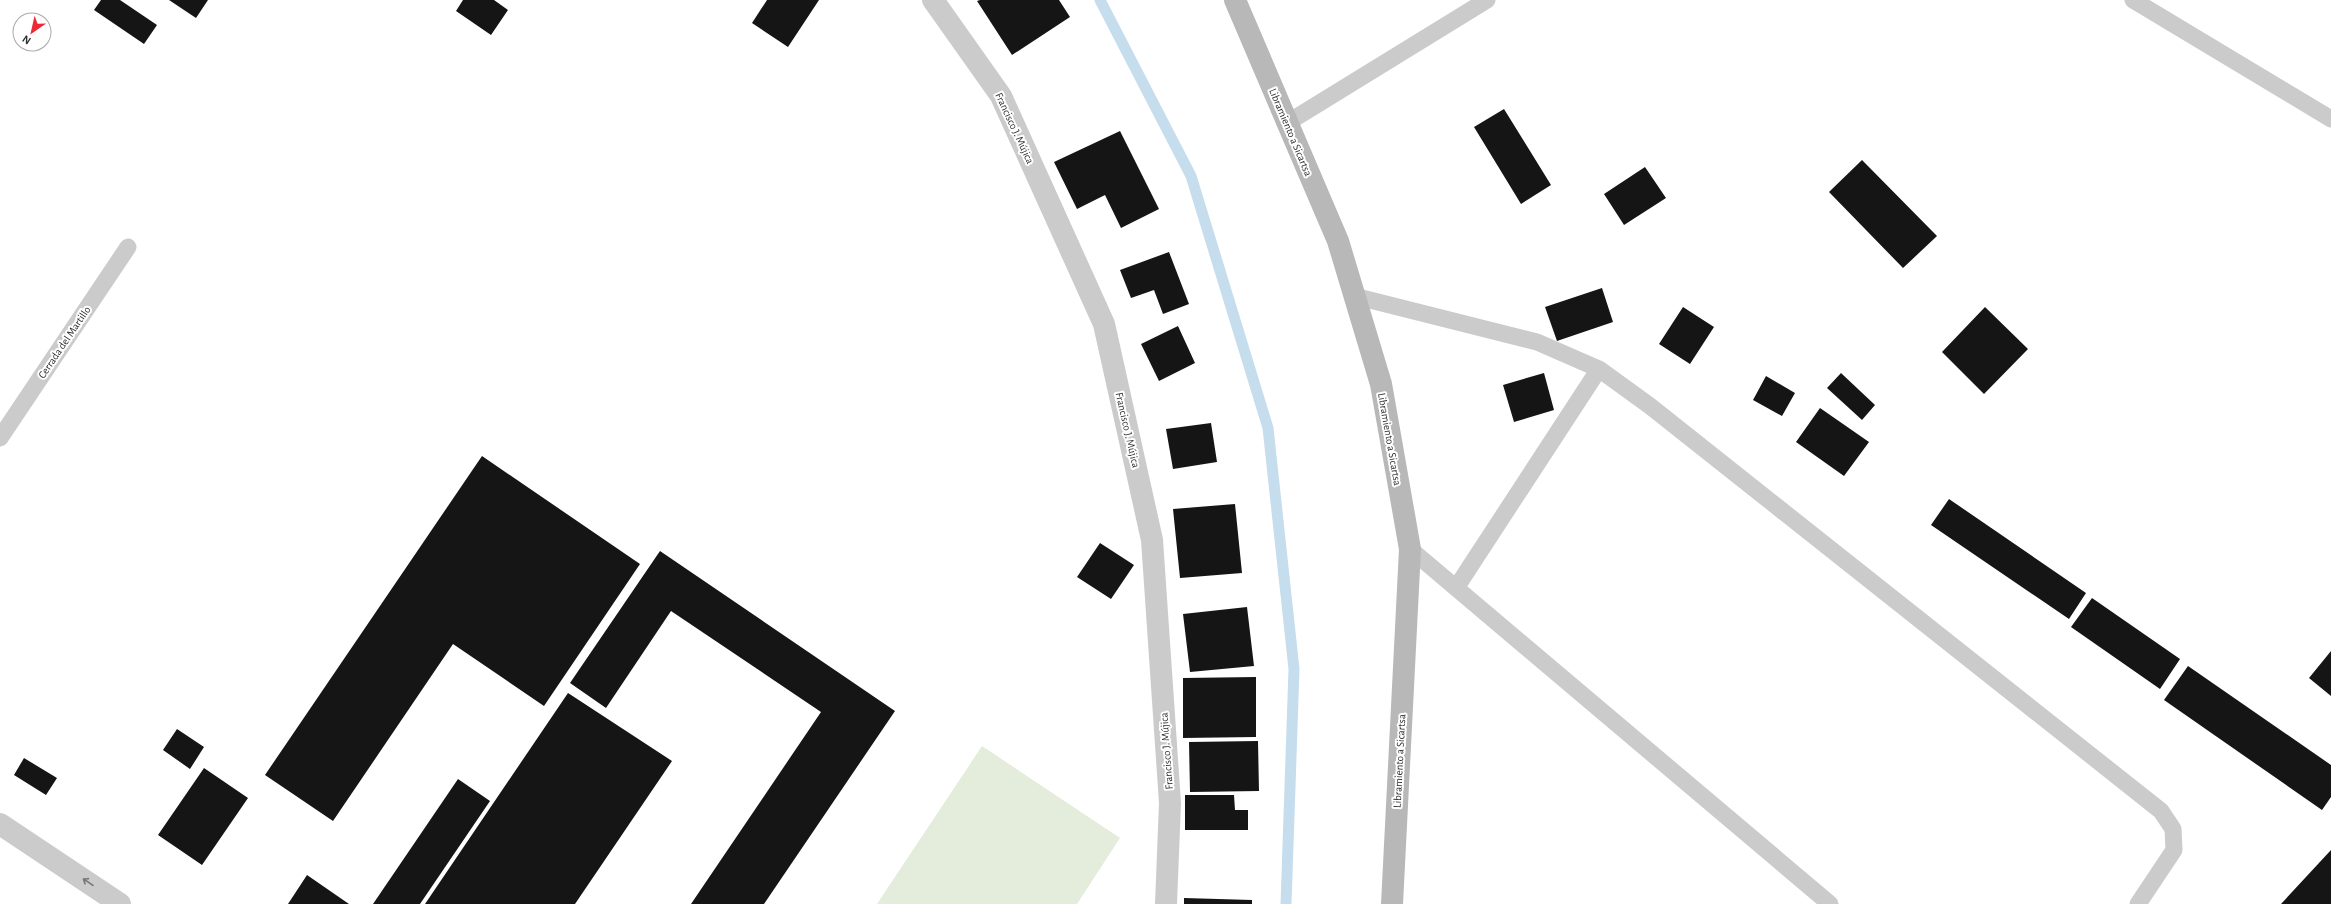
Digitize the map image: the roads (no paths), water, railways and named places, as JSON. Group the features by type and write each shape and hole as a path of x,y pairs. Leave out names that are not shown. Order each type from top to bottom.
{"main road":[{"name":"Libramiento a Sicartsa","path":"1235,0 1338,241 1381,384 1410,548 1392,904"}],"street":[{"name":"Francisco J. Mújica","path":"933,0 1001,96 1104,324 1152,540 1170,802 1166,904"},
{"path":"0,824 120,904"}],"lane":[{"path":"1288,123 1487,0"},
{"path":"2133,0 2331,119"},
{"name":"Cerrada del Martillo","path":"0,438 128,247"},
{"path":"1354,296 1537,342 1599,369 1650,406 2161,811 2173,829 2174,850 2138,904"},
{"path":"1456,588 1599,369"},
{"path":"1410,548 1830,904"}],"waterway":[{"path":"1100,0 1191,176 1268,428 1294,669 1286,904"}]}
